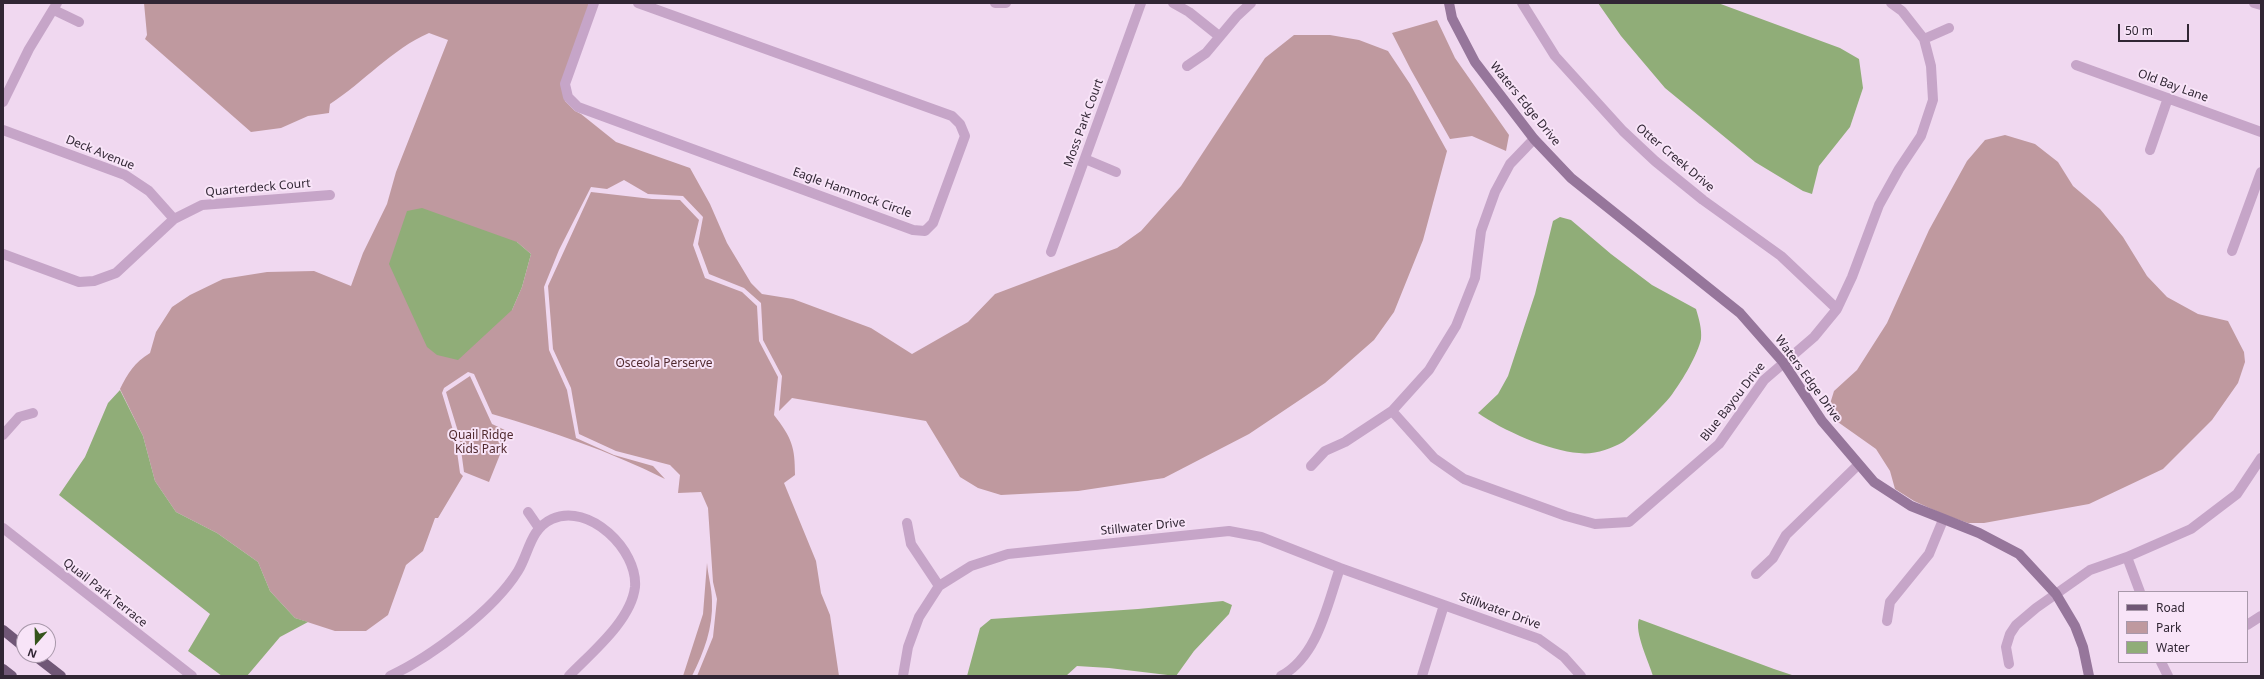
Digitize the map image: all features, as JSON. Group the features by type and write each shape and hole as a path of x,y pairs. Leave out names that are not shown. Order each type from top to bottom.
{"main road":[{"path":"3,630 16,641"},
{"path":"44,663 61,676"},
{"path":"3,669 12,676"}],"street":[{"name":"Eagle Hammock Circle","path":"594,3 565,84 568,97 578,107 914,230 925,230 933,223 964,136 960,124 952,116 638,3"},
{"path":"996,3 1006,3"},
{"name":"Moss Park Court","path":"1051,252 1141,3"},
{"path":"1173,3 1189,12 1219,36"},
{"path":"1187,66 1206,53 1219,36 1251,3"},
{"name":"Waters Edge Drive","path":"1450,3 1452,18 1475,62 1534,139 1571,178 1740,313 1783,362 1822,421 1874,482 1905,502 1944,520 1979,533 2019,554 2056,594 2075,626 2083,647 2089,676"},
{"name":"Otter Creek Drive","path":"1522,3 1555,56 1623,131 1655,161 1703,200 1781,256 1837,309"},
{"name":"Blue Bayou Drive","path":"1392,411 1434,458 1464,479 1566,516 1595,524 1629,522 1719,444 1764,380 1783,362 1814,337 1837,309 1852,277 1879,205 1899,169 1921,136 1933,100 1931,66 1924,39 1902,11 1891,3"},
{"path":"2254,3 2261,5"},
{"path":"3,102 29,49 55,6 79,22"},
{"path":"1924,39 1950,28"},
{"name":"Old Bay Lane","path":"2076,65 2261,132"},
{"path":"2150,150 2168,98"},
{"name":"Deck Avenue","path":"3,130 126,175 149,190 174,219"},
{"path":"1311,466 1325,451 1345,442 1392,411 1429,370 1456,326 1475,278 1481,232 1495,192 1510,164 1534,139"},
{"path":"1084,159 1116,172"},
{"path":"2232,251 2261,172"},
{"name":"Quarterdeck Court","path":"3,254 79,282 94,281 116,273 174,219 202,205 330,195"},
{"path":"3,435 19,417 33,413"},
{"path":"2009,664 2006,647 2010,634 2021,621 2090,570 2127,557 2191,529 2237,494 2261,458"},
{"path":"1756,574 1773,558 1786,535 1858,465"},
{"path":"528,512 539,528"},
{"path":"390,676 419,659 467,626 500,593 518,571 532,538 539,528 552,519 568,515 597,524 616,540 632,564 635,588 626,614 614,630 569,676"},
{"path":"1887,621 1890,602 1929,554 1944,520"},
{"path":"907,523 911,544 939,586"},
{"name":"Quail Park Terrace","path":"3,528 189,675"},
{"name":"Stillwater Drive","path":"903,676 913,630 919,617 939,586 971,566 1008,554 1229,531 1261,537 1340,568 1539,639 1564,657 1581,676"},
{"path":"2127,557 2140,591"},
{"path":"1281,676 1292,670 1312,645 1340,568"},
{"name":"Stillwater Drive","path":"1422,676 1444,605"},
{"path":"2248,624 2261,616"},
{"path":"2163,663 2168,676"}],"green space":[{"path":"144,3 589,3 565,101 575,111 581,114 616,142 690,168 710,204 727,243 751,283 762,294 793,299 871,328 912,354 968,322 995,294 1117,248 1141,231 1181,186 1265,58 1294,35 1330,35 1359,40 1388,51 1410,84 1447,151 1423,240 1394,312 1374,340 1325,383 1249,434 1164,478 1078,491 1001,495 978,488 960,477 926,421 792,398 779,411 782,376 763,340 761,303 744,288 709,274 698,244 703,217 683,196 648,194 624,180 607,189 591,187 559,250 544,287 549,350 567,390 576,438 614,455 653,466 665,479 623,459 580,442 492,414 474,374 468,372 444,388 442,393 455,437 460,473 463,476 438,518 435,518 423,551 406,565 388,615 366,631 335,631 295,618 270,591 258,562 217,533 176,512 155,481 143,436 120,389 132,369 150,353 156,332 172,307 190,295 223,279 267,272 314,271 351,286 363,253 387,204 396,172 448,40 429,33 416,40 390,57 355,86 330,104 329,113 308,116 281,128 251,132 145,39 147,35","holes":["517,242 531,254 522,287 512,310"]},
{"path":"1437,20 1455,58 1509,135 1506,151 1472,136 1450,139 1392,33"},
{"path":"2005,135 2035,144 2058,162 2073,186 2100,209 2123,237 2147,276 2167,297 2198,314 2228,321 2244,352 2245,362 2238,383 2212,420 2163,469 2089,504 1984,523 1968,523 1945,515 1914,501 1895,489 1890,471 1876,449 1835,420 1830,404 1834,391 1857,370 1887,323 1929,230 1967,161 1985,140"},
{"name":"Osceola Perserve","path":"591,192 652,199 680,200 699,220 693,245 705,278 742,292 757,306 759,341 778,377 774,415 789,437 793,450 795,475 784,483 816,561 821,593 830,615 839,676 697,676 713,637 717,599 713,582 708,508 701,492 678,493 680,475 670,465 616,451 579,434 571,388 553,349 548,286"},
{"name":"Quail Ridge Kids Park","path":"470,376 492,424 509,432 489,482 464,472 459,435 446,392"},
{"path":"707,563 712,611 707,640 692,676 683,676 703,614"}],"water":[{"path":"1598,3 1718,3 1840,48 1859,59 1863,88 1850,127 1819,166 1812,194 1803,191 1755,162 1665,88 1621,36"},
{"path":"422,208 517,242 531,254 522,287 512,310 458,360 437,355 427,347 389,264 407,211"},
{"path":"1560,217 1571,220 1611,254 1652,285 1696,309 1701,328 1701,339 1697,352 1677,388 1664,404 1623,442 1607,449 1590,453 1567,451 1526,439 1488,420 1478,413 1498,394 1508,376 1535,294 1553,221"},
{"path":"120,390 143,436 155,481 176,512 217,533 258,562 270,591 295,618 308,622 280,637 247,676 222,676 188,651 210,614 59,495 85,457 108,403"},
{"path":"1223,601 1232,605 1229,614 1194,651 1176,676 1109,668 1077,666 1066,676 967,676 980,628 991,619 1138,609"},
{"path":"1639,619 1795,676 1653,676 1640,639 1638,625"}]}
